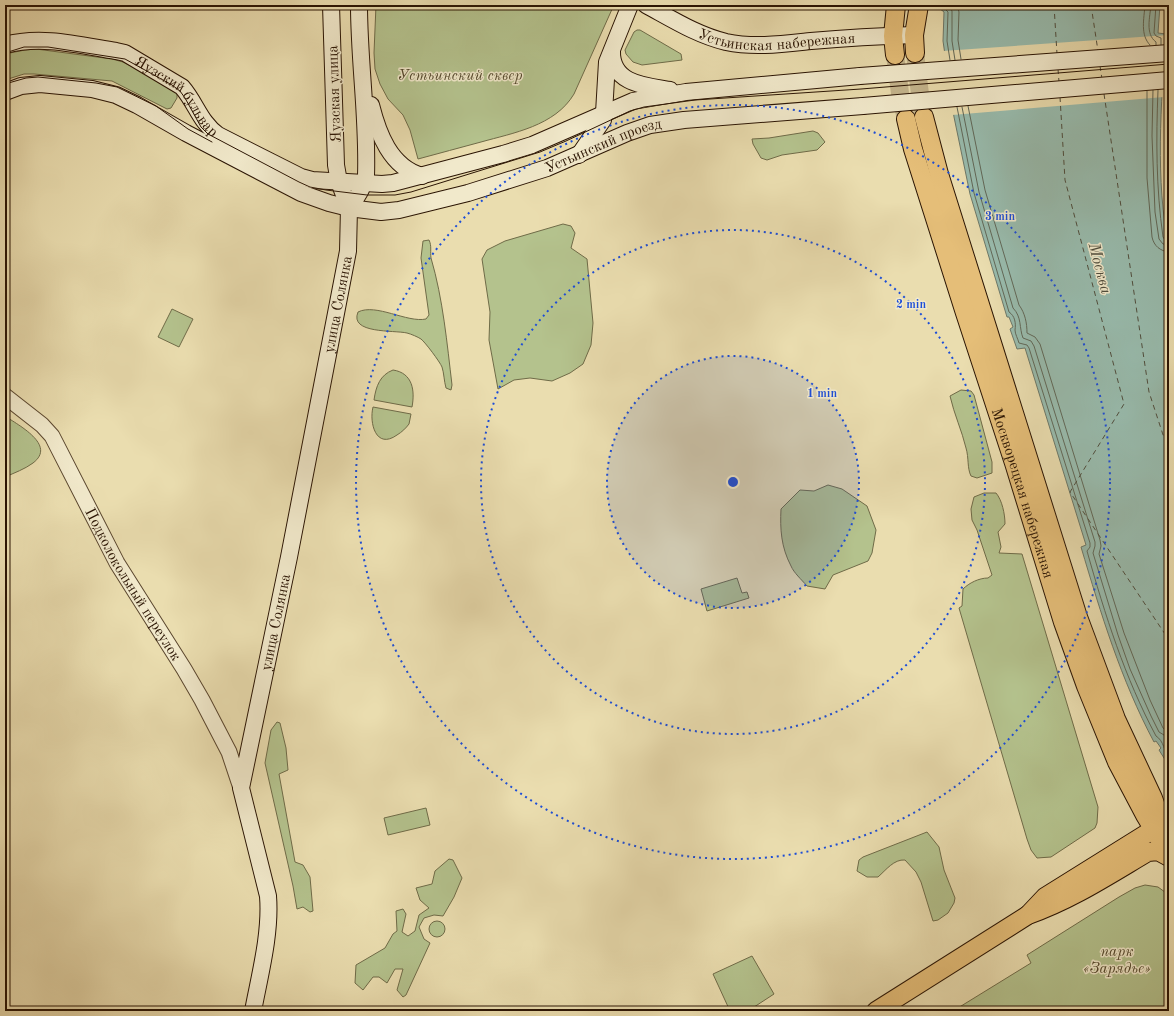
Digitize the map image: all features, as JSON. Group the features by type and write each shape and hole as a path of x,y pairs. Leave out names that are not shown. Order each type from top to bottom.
{"main road":[{"name":"Яузская улица","path":"331,5 336,156 339,182 349,208"},
{"name":"Яузская улица","path":"359,5 366,162 364,184"},
{"path":"579,155 600,126 604,113 605,74 607,62 630,5"},
{"name":"Устьинская набережная","path":"646,5 696,32 726,42 745,45 766,45 914,35"},
{"path":"895,55 893,36 896,5"},
{"path":"915,53 914,35 919,5"},
{"name":"Яузский бульвар","path":"5,45 27,40 47,41 116,51 125,54 182,87 188,94 204,122 218,135 301,177 312,180 364,184"},
{"path":"612,48 612,62 624,78 636,83 686,92"},
{"name":"Устьинский проезд","path":"364,184 393,183 503,154 532,145 634,101 686,92 860,76 1169,53"},
{"path":"362,75 375,122 382,138 397,162 405,169 422,176"},
{"name":"Устьинский проезд","path":"349,208 381,212 399,210 468,193 547,168 638,129 662,123 1169,80"},
{"name":"Яузский бульвар","path":"5,92 21,86 40,84 92,89 116,95 138,105 192,136 301,193 323,202 349,208"},
{"name":"Москворецкая набережная","path":"924,117 939,174 1078,617 1116,719 1153,798 1160,818 1157,825 1161,826 1169,856"},
{"name":"Москворецкая набережная","path":"906,119 918,165 1014,463 1063,622 1086,686 1101,726 1117,762 1145,815 1161,826"},
{"path":"349,208 364,184"},
{"name":"улица Солянка","path":"253,1011 268,925 269,907 268,896 242,788 348,251 349,208"},
{"path":"876,1011 1028,915 1053,892 1161,826"},
{"path":"1028,915 1050,908 1148,852 1158,851 1169,856"}],"street":[{"name":"Подколокольный переулок","path":"5,396 42,425 52,436 117,563 202,700 229,752 242,788"}],"green space":[{"name":"Устьинский сквер","path":"376,5 612,5 613,7 574,94 566,105 556,114 532,127 418,159 410,130 403,115 388,99 380,84 375,69 374,53"},
{"path":"640,30 681,54 682,60 642,65 633,62 626,54 625,50 634,32"},
{"path":"36,49 112,59 123,62 175,92 177,94 177,98 171,108 167,109 112,81 34,74 24,74 5,80 5,54"},
{"path":"813,131 818,133 825,142 817,150 782,155 767,160 761,158 753,144 752,139 769,138"},
{"path":"563,224 571,226 575,233 571,248 587,259 593,323 591,345 583,364 570,373 552,381 530,378 514,380 498,389 489,340 490,312 482,259 487,250 505,241"},
{"path":"429,240 431,247 431,258 439,289 444,321 452,385 451,390 446,388 441,364 421,339 407,333 366,328 360,324 357,319 358,312 374,310 410,318 426,319 429,315 421,258 423,241"},
{"path":"172,309 193,319 179,347 158,337"},
{"path":"393,370 400,372 409,379 413,389 412,407 374,400 379,382 385,375"},
{"path":"961,390 971,391 974,395 992,462 992,473 977,478 971,476 970,473 966,448 950,396"},
{"path":"373,407 411,414 409,424 404,430 390,439 379,437 373,427"},
{"path":"5,416 33,436 41,449 39,456 33,463 5,477"},
{"path":"828,485 842,489 867,506 876,530 872,553 868,561 833,575 825,589 807,586 792,569 783,545 781,531 781,509 800,490 814,491"},
{"path":"984,493 996,493 1003,507 1005,524 998,532 1001,547 999,553 1022,554 1098,807 1097,823 1095,828 1051,857 1037,858 1031,850 959,608 962,606 963,589 974,581 988,578 992,575 977,530 972,520 971,509 974,497"},
{"path":"737,578 742,593 747,592 749,598 707,611 701,589"},
{"path":"277,722 280,723 286,748 288,770 279,774 295,862 303,865 310,877 313,911 310,912 303,907 297,909 265,763 271,730"},
{"path":"426,808 430,825 388,835 384,818"},
{"path":"927,832 939,847 944,870 955,898 954,903 948,913 938,920 933,921 921,882 916,872 905,860 897,861 878,877 867,877 857,871 859,860 863,857"},
{"path":"449,859 453,860 462,878 454,897 443,916 434,915 424,918 419,927 424,939 430,943 406,995 403,997 397,990 403,969 395,969 387,983 379,977 373,977 363,990 355,983 356,965 385,948 393,934 397,931 396,911 403,909 406,914 402,932 408,936 415,931 419,915 429,908 420,900 416,888 432,884 435,871"},
{"name":"парк «Зарядье»","path":"1145,885 1158,887 1169,895 1169,1011 953,1011 1031,963 1027,955 1119,897 1135,888"},
{"path":"434,921 440,921 445,926 443,935 440,937 434,937 429,932 429,926"},
{"path":"752,956 774,994 748,1011 730,1011 713,974"}],"water":[{"name":"Москва","path":"923,5 1160,5 1158,33 1166,34 1160,142 1162,196 1169,249 1169,766 1159,750 1161,748 1156,741 1154,742 1142,719 1122,671 1096,597 1081,547 1086,545 1025,348 1017,349 1010,329 1013,327 1009,317 1007,317 970,194 954,117 943,41 944,12 939,8"}],"pier":[{"path":"1168,35 1164,97 952,115 943,51"}],"ferry route":[{"path":"1054,5 1057,54"},
{"path":"1091,5 1098,51"},
{"path":"1100,66 1102,79"},
{"path":"1058,69 1059,82"},
{"path":"1104,94 1149,392 1169,453"},
{"path":"1060,97 1065,180 1124,404 1070,492 1169,640"}],"tunnel":[{"path":"915,53 924,117"},
{"path":"895,55 900,93 906,119"}],"tram line":[{"path":"5,53 24,47 48,47 125,59 180,91 201,127 208,134 310,187 367,195 395,195 411,192 540,152 630,111 644,107 695,100 861,89 1169,64"},
{"path":"5,84 26,78 38,77 96,83 117,87 156,106 188,129 212,142"}]}
